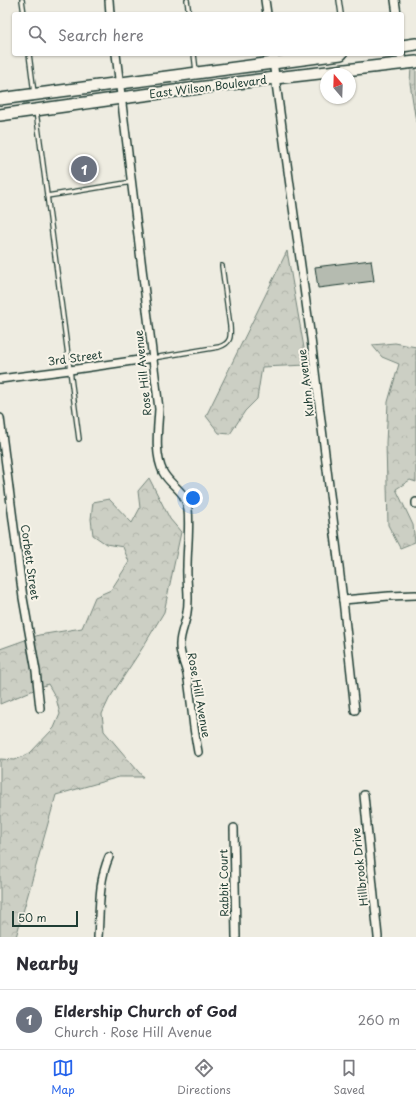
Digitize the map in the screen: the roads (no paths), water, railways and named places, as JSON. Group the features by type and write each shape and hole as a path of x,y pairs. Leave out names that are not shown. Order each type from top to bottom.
{"main road":[{"path":"404,46 416,44"},
{"name":"East Wilson Boulevard","path":"0,99 196,73 273,59 314,56"},
{"name":"East Wilson Boulevard","path":"0,115 276,78 402,59 416,62"}],"street":[{"path":"109,0 110,12"},
{"path":"265,0 267,12"},
{"path":"395,0 397,12"},
{"name":"Rose Hill Avenue","path":"116,56 159,409 158,454 164,473 182,492 188,507 189,520 186,567 188,606 180,645 188,679 198,752"},
{"name":"Kuhn Avenue","path":"273,59 311,340 355,710"},
{"name":"3rd Street","path":"0,379 153,358"},
{"name":"Corbett Street","path":"0,418 23,598 36,672 40,708"},
{"path":"343,600 416,595"},
{"name":"Hillbrook Drive","path":"364,795 378,937"},
{"name":"Rabbit Court","path":"234,828 236,937"},
{"path":"98,937 101,881 104,868 109,857"}],"lane":[{"path":"22,0 24,12"},
{"path":"187,0 189,12"},
{"path":"339,0 341,12"},
{"path":"29,56 34,94"},
{"path":"194,56 196,73"},
{"path":"36,110 78,439"},
{"path":"47,196 132,182"},
{"path":"153,358 219,347 229,341 231,335 222,266"}],"place":[{"name":"Eldership Church of God","path":"84,169"}]}
